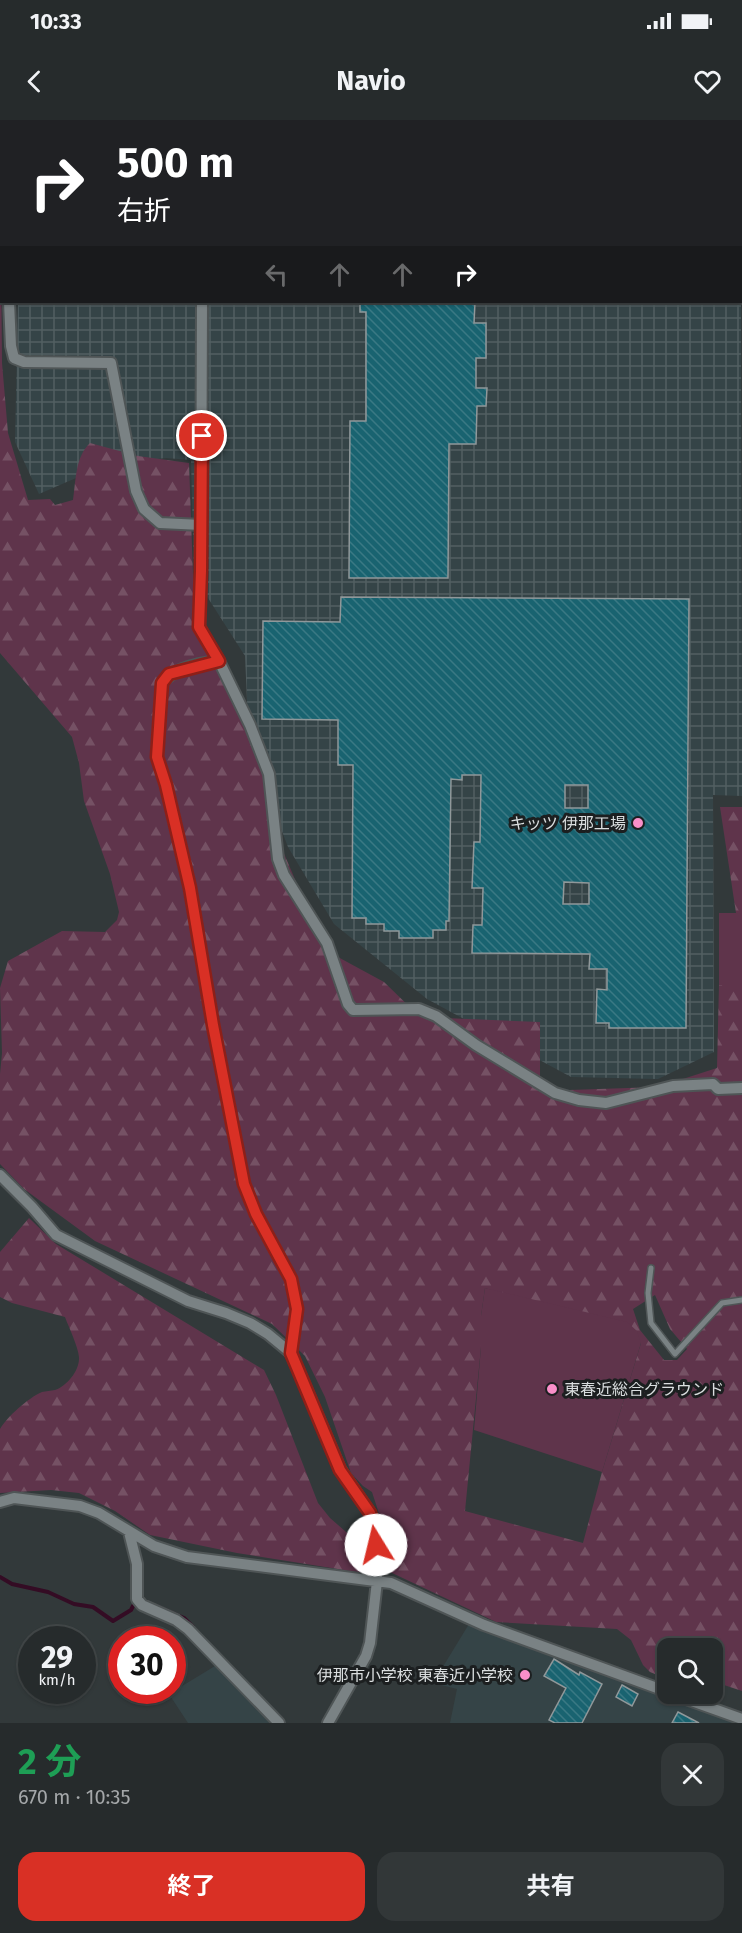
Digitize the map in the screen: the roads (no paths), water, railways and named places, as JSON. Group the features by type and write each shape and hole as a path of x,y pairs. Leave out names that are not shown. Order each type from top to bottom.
{"street":[{"path":"9,303 10,346 14,358 24,362 111,363 136,491 144,509 160,523 202,525"},
{"path":"202,303 202,525 199,627 219,661 250,725 269,774 278,859 284,875 327,943 348,1004 353,1010 418,1009 427,1012 515,1070 555,1093 579,1100 606,1102 683,1086 713,1084 718,1089 742,1088"},
{"path":"219,661 169,674 162,683 157,757 166,785 190,888 213,1025 244,1184 256,1214 291,1279 297,1309 291,1353"},
{"path":"0,1175 56,1235 188,1301 250,1323 291,1353 340,1470 370,1513 375,1527 377,1581 370,1643 366,1656 328,1723"},
{"path":"5,1501 14,1498 80,1506 99,1513 154,1546 187,1557 391,1583 484,1625 657,1688"},
{"path":"129,1532 137,1564 137,1599 142,1605 176,1620 188,1629 279,1723"},
{"path":"700,1704 742,1719"}],"lane":[{"path":"651,1268 648,1293 651,1323 675,1354 722,1303 742,1300"}],"waterway":[{"path":"0,1577 12,1584 48,1592 74,1604 93,1607 113,1621 131,1610 133,1606"},
{"path":"156,1606 184,1618 193,1627"}],"place":[{"name":"キッツ 伊那工場","path":"638,823"},
{"name":"東春近総合グラウンド","path":"552,1389"},
{"name":"伊那市小学校 東春近小学校","path":"525,1675"}]}
